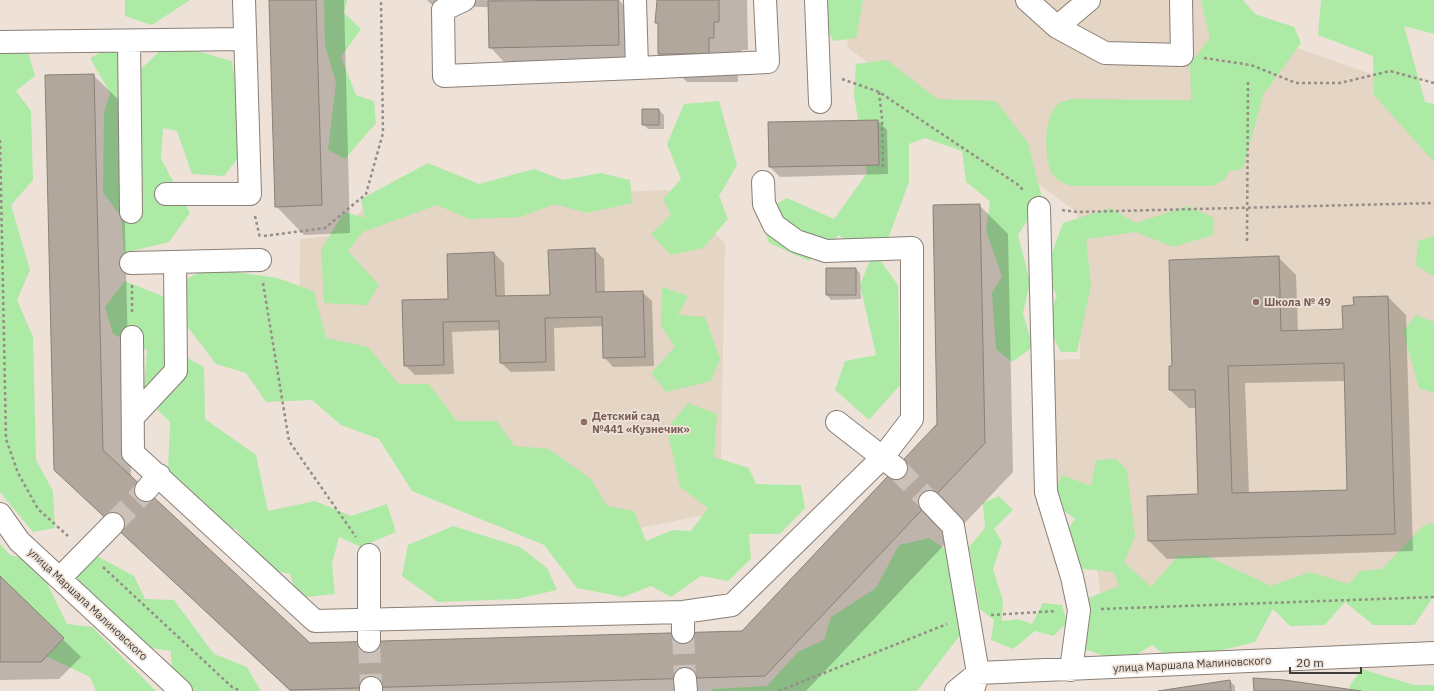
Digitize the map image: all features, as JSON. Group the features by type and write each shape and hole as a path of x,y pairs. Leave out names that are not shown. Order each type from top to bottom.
{"street":[{"path":"166,194 250,194 244,0"},
{"path":"464,0 442,10 444,76 768,62 766,0"},
{"path":"635,0 637,68"},
{"path":"816,0 820,102"},
{"path":"1027,0 1057,27 1105,53 1182,55 1181,0"},
{"path":"1057,27 1089,0"},
{"path":"0,42 245,39"},
{"path":"129,41 131,212"},
{"path":"132,337 133,453 152,483 315,621 369,619 683,622 732,606 889,463 912,419 912,248 826,251 796,241 774,225 764,204 763,182"},
{"path":"1039,208 1046,492 1072,577 1078,610 1071,670"},
{"path":"131,263 260,260"},
{"path":"133,417 176,371 175,262"},
{"path":"837,422 889,463"},
{"path":"930,502 953,526 968,616 975,682 956,691"},
{"name":"улица Маршала Малиновского","path":"0,514 20,541 181,691"},
{"path":"60,578 113,524"},
{"path":"369,555 369,641"},
{"name":"улица Маршала Малиновского","path":"975,682 1071,670 1434,653"}],"path":[{"path":"260,237 325,228 366,194 383,133 381,0"},
{"path":"1182,55 1251,65 1296,83 1340,83 1390,71 1434,83"},
{"path":"819,70 879,92 1017,184 1039,208 1077,212 1434,203"},
{"path":"1248,82 1248,240"},
{"path":"879,92 882,118 883,167"},
{"path":"0,140 5,376"},
{"path":"260,260 289,441 369,555"},
{"path":"779,691 968,616 1078,610 1434,597"}],"shaded area":[{"name":"Школа № 49","path":"844,0 1232,0 1254,33 1388,80 1434,144 1434,588 1101,598 1087,492 1056,492 1054,360 1080,359 1077,212 848,48"},
{"name":"Детский сад №441 «Кузнечик»","path":"668,190 725,243 720,512 624,531 299,332 300,239 334,236 371,202"}],"green space":[{"path":"125,0 190,0 152,25 125,16"},
{"path":"324,0 347,0 344,13 361,29 341,57 356,95 374,101 376,123 345,159 328,150 336,82 325,46"},
{"path":"812,0 863,0 856,38 833,41"},
{"path":"1201,0 1243,0 1255,14 1294,27 1301,43 1263,95 1243,169 1230,171 1224,180 1212,186 1072,186 1057,179 1053,175 1047,160 1046,138 1050,116 1054,108 1060,103 1072,99 1191,100 1190,64 1210,38"},
{"path":"1321,0 1434,0 1434,34 1404,26 1425,102 1434,104 1434,162 1374,95 1373,56 1318,35"},
{"path":"168,43 232,61 245,149 224,176 192,174 177,131 163,128 161,159 190,213 169,242 124,253 121,217 103,192 104,112 110,93 90,58 109,48 141,69"},
{"path":"0,51 28,52 35,76 16,91 31,111 33,180 11,205 30,270 17,300 33,337 36,460 53,491 55,528 33,532 0,492"},
{"path":"887,60 937,99 996,101 1028,143 1042,198 1018,235 1030,282 1023,313 1033,347 1012,362 996,349 992,293 1002,276 986,231 990,201 966,182 962,151 925,138 909,144 909,182 880,260 898,285 900,385 869,420 835,390 845,361 876,355 860,285 870,260 839,235 809,261 769,243 759,214 787,198 834,219 867,173 854,96 856,64"},
{"path":"719,101 737,165 719,196 728,219 703,248 671,255 651,234 671,215 663,199 681,179 667,144 684,104"},
{"path":"428,163 479,184 534,169 563,180 601,173 630,180 632,203 587,213 555,204 520,217 469,219 437,205 363,232 348,251 379,285 367,305 324,303 321,250 344,212 365,218 361,199"},
{"path":"1187,206 1214,218 1213,235 1173,247 1136,232 1086,239 1091,285 1077,352 1061,352 1046,324 1057,296 1045,272 1063,223 1110,208 1136,223"},
{"path":"1434,236 1434,277 1416,265 1418,241"},
{"path":"209,268 277,278 314,291 326,338 368,347 399,384 429,384 457,421 497,421 514,446 549,449 591,479 607,506 634,511 646,541 672,530 691,531 708,508 680,487 667,429 688,403 717,414 714,457 749,468 756,484 801,485 805,508 780,534 749,534 751,559 728,581 701,576 671,597 651,586 623,597 577,588 544,545 412,491 379,439 341,425 312,400 266,402 246,373 216,364 187,326 180,282"},
{"path":"125,281 165,297 167,347 204,367 205,419 256,455 268,511 315,501 351,516 387,504 396,532 361,547 339,537 332,564 335,594 298,598 290,574 268,569 236,529 197,527 167,491 170,422 143,396 147,350 113,334 105,307"},
{"path":"662,287 688,296 678,315 705,317 720,359 711,381 666,392 651,373 675,347 661,326"},
{"path":"1416,315 1434,322 1434,393 1419,388 1403,331"},
{"path":"1116,459 1127,470 1135,536 1124,562 1151,587 1178,556 1207,556 1271,586 1310,572 1349,584 1360,571 1382,569 1423,526 1434,522 1434,596 1414,625 1373,625 1345,602 1325,625 1290,626 1273,609 1255,642 1174,662 1152,645 1123,663 1085,649 1086,599 1119,586 1114,572 1075,568 1063,537 1075,519 1051,501 1062,475 1091,486 1096,460"},
{"path":"999,496 1013,510 994,529 1002,542 993,569 1003,601 1002,621 1018,619 1032,624 1043,603 1062,605 1067,623 1053,636 1035,631 1013,649 991,640 994,620 980,609 969,547 985,528 983,503"},
{"path":"453,526 520,547 547,568 557,590 517,599 438,602 402,576 408,545"},
{"path":"929,538 948,551 961,634 917,691 711,691 712,689 767,686 798,652 824,640 831,617 876,588 899,545"},
{"path":"0,544 10,555 36,561 67,624 92,627 156,691 96,691 90,677 37,652 0,613"},
{"path":"97,556 134,576 145,599 174,600 214,654 247,667 261,691 189,691 172,681 171,651 119,643 73,602 73,571"},
{"path":"1362,669 1414,685 1434,685 1434,691 1352,691 1349,686"}],"building":[{"path":"269,0 316,0 322,205 275,207"},
{"path":"618,0 619,45 489,48 488,1"},
{"path":"657,0 719,0 719,22 714,22 714,38 709,38 709,54 658,54 658,23 655,23"},
{"path":"94,74 103,450 310,643 742,631 937,424 933,205 980,204 985,443 765,676 290,690 54,470 45,75"},
{"path":"642,109 659,109 659,125 642,125"},
{"path":"878,120 879,165 769,167 768,122"},
{"path":"595,248 596,292 643,291 645,357 603,358 602,317 545,318 546,362 500,363 499,321 443,322 444,365 404,366 402,300 448,299 447,254 494,252 496,296 550,295 548,250"},
{"path":"1279,256 1281,331 1343,329 1342,306 1354,305 1353,297 1388,296 1395,534 1148,541 1147,496 1198,494 1195,390 1169,390 1169,366 1172,366 1169,260","holes":["1344,363 1347,490 1232,493 1228,366"]},
{"path":"826,268 856,268 856,295 826,295"},
{"path":"0,576 64,638 41,662 0,662"},
{"path":"1253,678 1284,680 1361,691 1254,691"},
{"path":"1230,680 1231,691 1158,691"}],"tunnel":[{"path":"896,468 930,502"},
{"path":"113,524 146,490"},
{"path":"683,632 685,679"},
{"path":"369,641 371,688"}],"place":[{"name":"Школа № 49","path":"1256,302"},
{"name":"Детский сад №441 «Кузнечик»","path":"584,422"}]}
